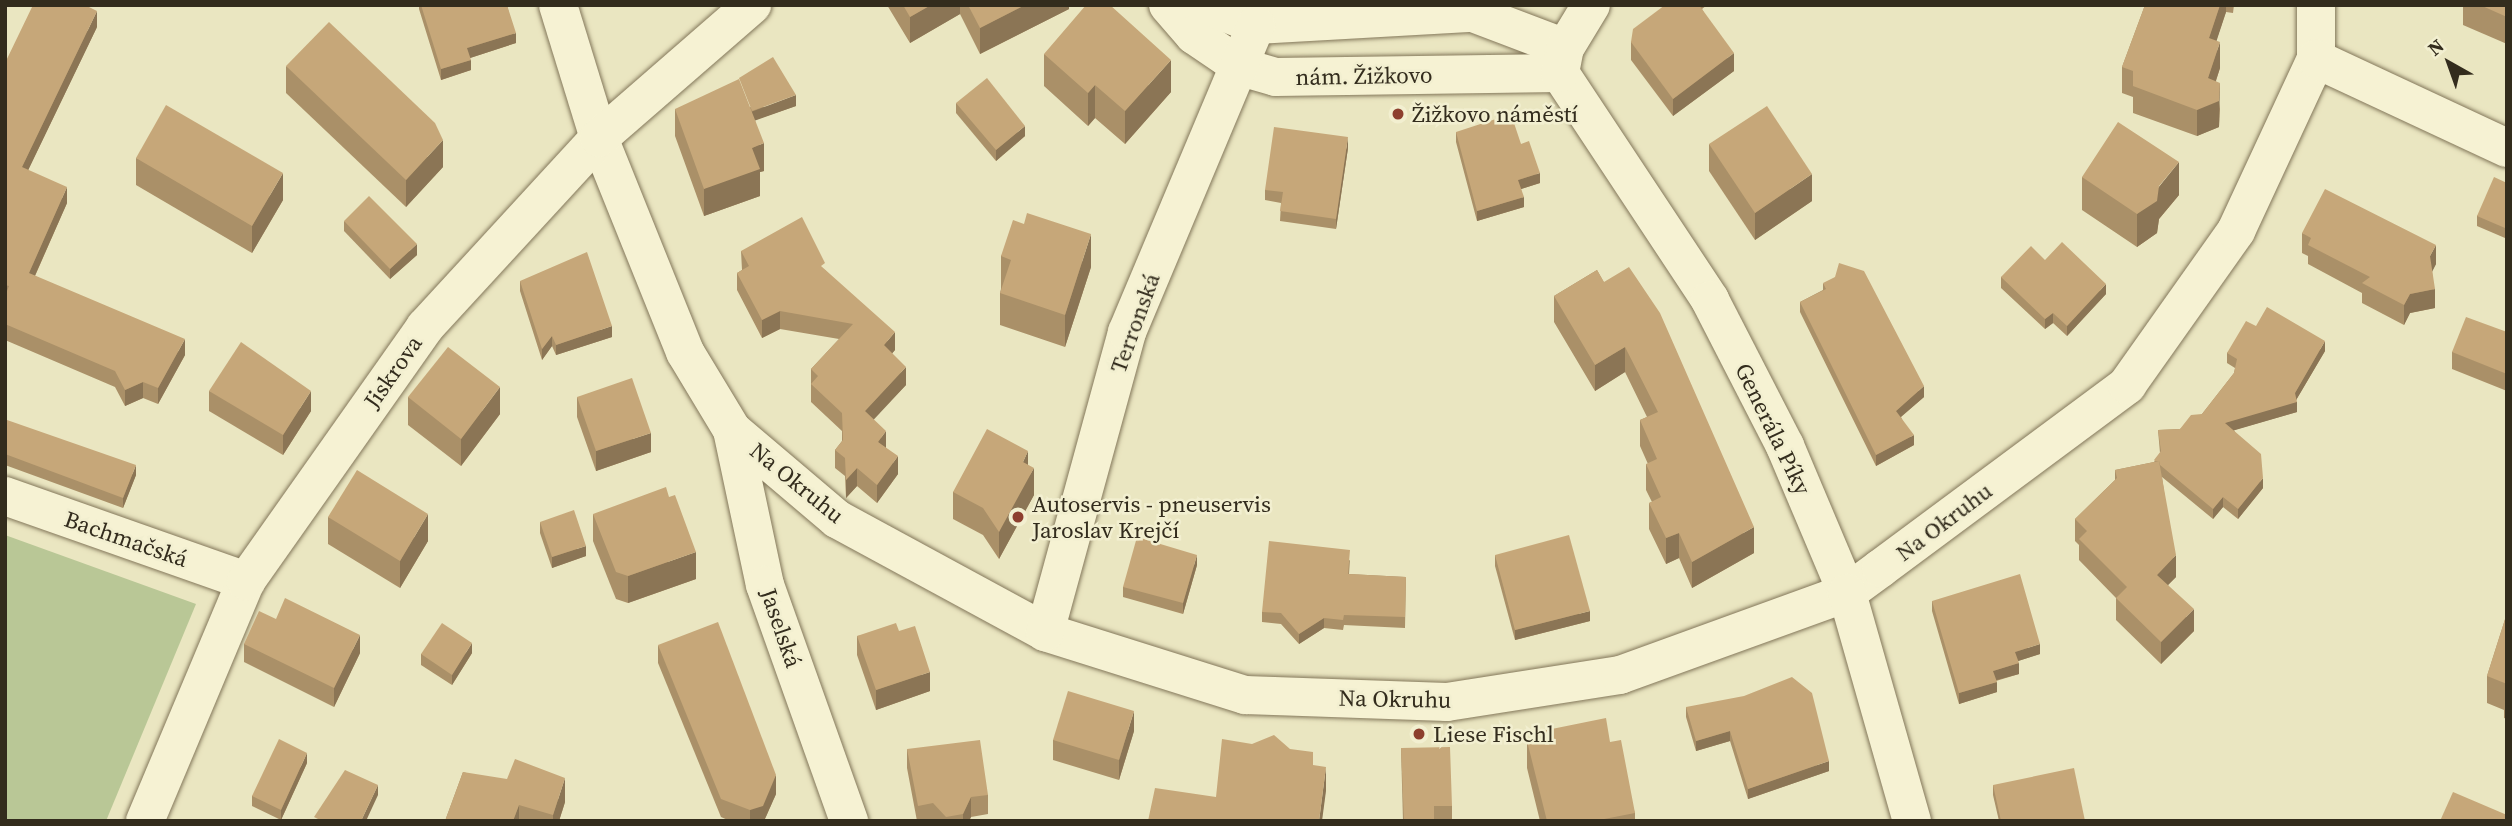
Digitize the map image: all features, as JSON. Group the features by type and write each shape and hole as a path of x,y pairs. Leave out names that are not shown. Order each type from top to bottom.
{"street":[{"name":"Na Okruhu","path":"558,5 599,138 685,352 732,430 837,519 1045,632 1245,695 1447,702 1620,675 1847,593 2127,385 2236,231 2316,60"},
{"name":"Jiskrova","path":"145,821 246,581 425,327 599,138 752,5"},
{"name":"nám. Žižkovo","path":"1168,5 1194,35 1241,67 1276,77 1562,61"},
{"path":"1206,5 1256,25 1473,13 1562,61 1591,5"},
{"path":"2316,5 2316,60 2507,148"},
{"name":"Terronská","path":"1045,632 1127,332 1241,67 1256,25"},
{"name":"Generála Píky","path":"1562,61 1710,300 1785,446 1847,593 1912,821"},
{"name":"Jaselská","path":"732,430 765,585 849,821"},
{"name":"Bachmačská","path":"5,496 246,581"}],"green space":[{"path":"5,535 196,604 106,821 5,821"}],"building":[{"path":"33,5 85,5 97,11 22,167 67,187 29,273 185,339 158,388 143,382 125,390 115,371 5,324 5,296 9,286 5,285 5,63"},
{"path":"421,5 507,5 516,33 467,48 471,60 441,69"},
{"path":"903,5 931,5 910,17"},
{"path":"968,5 1025,5 980,28"},
{"path":"1086,5 1110,5 1171,60 1125,111 1095,85 1088,93 1044,54"},
{"path":"1665,5 1699,5 1734,53 1673,99 1631,42 1633,29"},
{"path":"2145,5 2220,5 2209,38 2220,42 2208,78 2220,83 2219,101 2197,110 2133,86 2133,71 2122,67"},
{"path":"2480,5 2507,5 2507,17"},
{"path":"329,22 435,123 443,140 406,180 286,66"},
{"path":"773,57 796,95 752,111 739,78"},
{"path":"987,78 1025,126 996,150 956,103"},
{"path":"739,79 764,143 752,148 760,169 704,189 675,109"},
{"path":"166,105 283,173 252,226 136,158"},
{"path":"1767,106 1812,174 1755,213 1709,144"},
{"path":"1511,114 1521,144 1529,141 1540,173 1518,180 1524,197 1477,211 1456,132"},
{"path":"2118,122 2179,162 2159,186 2157,201 2137,214 2082,177"},
{"path":"1274,127 1348,137 1336,219 1280,211 1283,192 1265,190"},
{"path":"2494,177 2507,183 2505,228 2477,216"},
{"path":"2325,189 2436,245 2430,256 2435,289 2410,294 2404,305 2362,283 2370,277 2308,245 2311,238 2302,233"},
{"path":"369,196 417,244 390,269 344,221"},
{"path":"1027,213 1091,234 1065,315 1000,293 1011,260 1001,256 1013,220 1024,224"},
{"path":"802,217 825,263 821,266 895,332 884,345 906,367 865,411 886,431 878,442 898,456 877,485 857,468 846,480 845,458 835,450 843,440 842,413 811,384 818,376 811,369 853,324 780,311 762,320 737,273 749,266 741,251"},
{"path":"2062,242 2106,284 2067,326 2053,313 2045,319 2001,277 2031,246 2045,260"},
{"path":"587,252 612,326 556,345 552,336 542,349 520,281"},
{"path":"1839,263 1864,271 1924,386 1896,411 1914,435 1876,455 1800,302 1826,289 1823,283 1835,277"},
{"path":"1629,267 1660,313 1754,527 1692,562 1679,533 1666,538 1649,503 1661,497 1646,464 1657,459 1640,420 1658,412 1625,347 1595,365 1554,296 1597,270 1604,282"},
{"path":"2267,307 2325,341 2295,393 2297,402 2225,423 2261,454 2263,478 2238,509 2223,497 2213,509 2160,465 2159,461 2154,460 2161,451 2158,430 2180,429 2191,415 2202,414 2234,373 2237,359 2227,353 2246,321 2256,326"},
{"path":"2466,317 2507,332 2507,374 2452,352"},
{"path":"241,342 311,391 283,435 209,391"},
{"path":"448,347 500,387 461,439 408,397"},
{"path":"632,378 651,433 596,451 577,397"},
{"path":"7,420 136,465 123,498 5,454"},
{"path":"987,429 1028,451 1023,462 1034,468 999,532 983,508 953,492"},
{"path":"2159,461 2176,555 2157,575 2194,609 2161,642 2116,598 2127,587 2079,539 2087,531 2075,519 2117,478 2115,470"},
{"path":"357,470 428,514 400,561 328,517"},
{"path":"666,487 669,497 675,495 696,552 628,576 616,572 593,514"},
{"path":"574,510 586,546 552,557 540,522"},
{"path":"1569,535 1590,611 1515,630 1495,555"},
{"path":"1137,537 1197,555 1183,603 1123,587"},
{"path":"1269,541 1350,550 1348,574 1406,577 1405,617 1344,615 1343,620 1324,618 1299,634 1281,613 1262,612"},
{"path":"2020,574 2040,644 2015,652 2019,663 1993,671 1997,682 1959,693 1932,601"},
{"path":"285,598 360,635 334,688 244,644 259,611 276,619"},
{"path":"2507,613 2507,684 2487,676"},
{"path":"718,622 776,775 763,806 750,810 721,799 658,645"},
{"path":"442,623 472,643 452,675 421,654"},
{"path":"896,623 899,631 915,626 930,672 876,690 857,636"},
{"path":"1792,677 1812,693 1829,761 1748,789 1730,731 1696,741 1686,707 1744,696"},
{"path":"1068,691 1134,711 1119,760 1053,740"},
{"path":"1606,718 1610,742 1621,740 1635,813 1594,821 1547,821 1527,741 1538,740 1537,732"},
{"path":"1274,735 1290,749 1313,752 1313,765 1326,767 1319,821 1148,821 1155,788 1216,797 1222,739 1252,744"},
{"path":"279,739 307,753 281,810 252,796"},
{"path":"980,740 988,795 971,797 963,814 946,817 933,803 918,806 907,749"},
{"path":"1450,747 1452,806 1434,806 1434,821 1404,821 1401,748"},
{"path":"515,759 565,778 553,815 519,805 513,821 445,821 463,772 507,779"},
{"path":"2074,768 2085,821 2001,821 1993,785"},
{"path":"345,770 378,785 361,821 322,821 314,817"},
{"path":"2453,792 2507,815 2507,821 2440,821"}],"place":[{"name":"Žižkovo náměstí","path":"1398,114"},
{"name":"Autoservis - pneuservis Jaroslav Krejčí","path":"1018,517"},
{"name":"Liese Fischl","path":"1419,734"}]}
